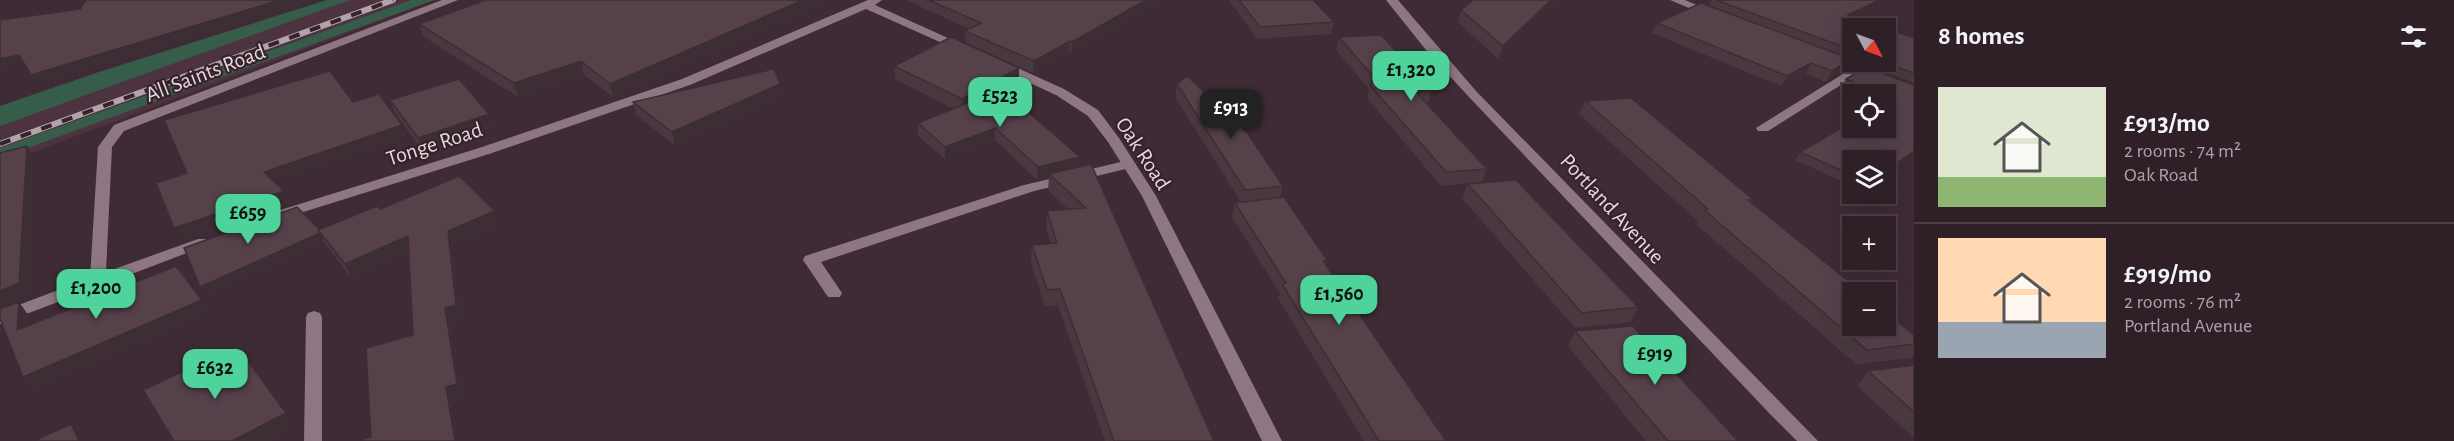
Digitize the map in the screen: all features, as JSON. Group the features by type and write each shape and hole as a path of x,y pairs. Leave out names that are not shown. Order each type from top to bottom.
{"street":[{"name":"All Saints Road","path":"98,280 105,147 119,128 452,0"},
{"name":"Portland Avenue","path":"1392,0 1417,34 1466,86 1702,335 1809,441"},
{"path":"1675,0 1729,20"},
{"name":"Oak Road","path":"872,2 1060,92 1093,113 1149,196 1272,441"},
{"name":"Tonge Road","path":"263,221 484,151 686,82 872,2"},
{"path":"1816,52 1842,62"},
{"path":"1763,128 1853,72"},
{"path":"1869,72 1879,76"},
{"path":"834,293 812,260 1029,188 1129,164"},
{"path":"0,318 219,237"},
{"path":"313,441 314,317"}],"shaded area":[{"path":"327,0 434,0 0,165 0,106 99,72"}],"green space":[{"path":"327,0 350,0 0,126 0,106 99,72"},
{"path":"411,0 434,0 0,158 0,148"}],"building":[{"path":"86,0 280,0 31,75 19,55 0,59 0,20 80,9"},
{"path":"486,0 803,0 610,84 581,61 514,83 419,24"},
{"path":"929,0 1146,0 1034,61 965,31 981,23"},
{"path":"1239,0 1313,0 1334,22 1260,27"},
{"path":"1473,0 1551,0 1503,46 1461,10"},
{"path":"1716,0 1880,0 1848,15 1857,18 1842,18 1842,46"},
{"path":"1701,3 1842,56 1842,65 1832,71 1811,63 1787,76 1657,23"},
{"path":"1896,32 1914,38 1914,73 1896,67"},
{"path":"1381,35 1432,90 1415,91 1487,169 1446,172 1370,85 1376,80 1339,37"},
{"path":"951,37 1019,68 962,99 894,66"},
{"path":"774,69 780,84 672,132 633,102"},
{"path":"330,71 353,102 379,94 402,125 264,172 284,191 174,228 156,183 187,173 164,120"},
{"path":"1857,72 1879,72 1914,85 1914,151 1896,164 1896,150 1842,150 1842,171 1800,152 1842,128 1842,138 1896,138 1896,84 1859,84 1846,79"},
{"path":"1187,76 1248,134 1283,186 1245,190 1177,84"},
{"path":"459,79 489,114 418,138 390,100"},
{"path":"1002,89 1080,157 1038,167 995,128 945,147 918,123"},
{"path":"1631,98 1754,200 1748,200 1850,282 1842,282 1842,329 1704,210 1708,209 1585,101"},
{"path":"27,146 19,283 0,291 0,153"},
{"path":"1091,164 1214,441 1114,441 1060,289 1047,290 1032,245 1057,243 1047,211 1086,208 1049,174"},
{"path":"459,176 495,211 448,231 456,305 445,308 457,384 446,387 455,441 364,441 371,437 366,348 413,335 408,236 345,264 318,230 377,206 380,209"},
{"path":"1516,180 1638,307 1582,313 1468,184"},
{"path":"1284,197 1327,260 1323,261 1446,441 1379,441 1282,284 1286,283 1235,203"},
{"path":"297,207 319,229 320,233 200,287 184,248"},
{"path":"176,266 202,300 23,377 0,319 0,309 19,302 17,330"},
{"path":"1896,320 1914,335 1914,344 1867,350 1851,336 1896,336"},
{"path":"1633,326 1738,441 1668,441 1575,331"},
{"path":"237,346 286,413 232,441 174,441 143,390"},
{"path":"1914,365 1914,412 1868,371"},
{"path":"71,424 79,441 34,441"}],"railway":[{"path":"0,144 393,0"}]}
